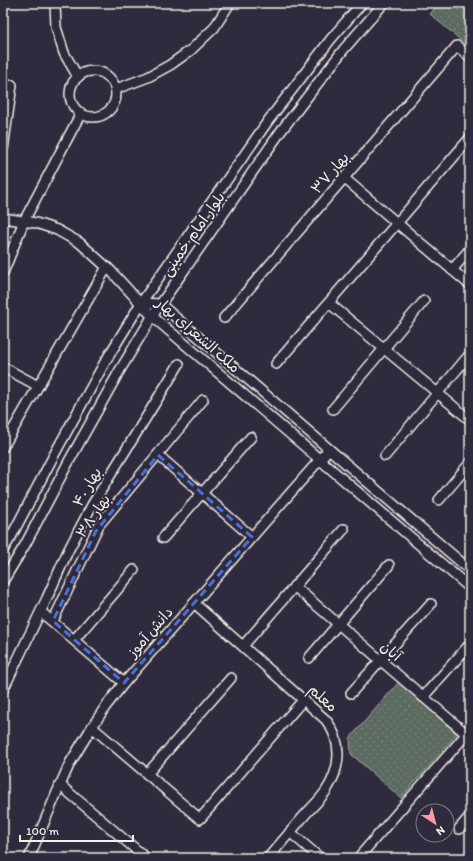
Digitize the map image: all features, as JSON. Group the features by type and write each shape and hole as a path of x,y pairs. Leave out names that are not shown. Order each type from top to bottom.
{"street":[{"path":"55,3 56,27 64,53 78,76"},
{"path":"116,89 148,78 191,50 214,28 230,3"},
{"name":"بلوار امام خمینی","path":"3,550 54,455 141,303 268,121 331,39 362,3"},
{"name":"بلوار امام خمینی","path":"3,581 25,545 68,463 152,316 281,131 344,49 384,3"},
{"name":"بهار ۳۷","path":"224,318 457,46 470,57"},
{"path":"95,70 106,74 114,83 116,89 115,101 109,111 98,116 86,115 76,109 70,92 74,81 78,76 95,70"},
{"path":"3,149 12,85"},
{"path":"3,273 24,221 81,113"},
{"path":"276,364 470,138"},
{"path":"344,178 470,284"},
{"path":"3,218 36,223 57,230 80,243 107,267 141,303"},
{"path":"452,270 470,249"},
{"path":"3,447 107,267"},
{"path":"333,409 424,300"},
{"name":"ملک الشعرای بهار","path":"141,303 160,304 470,570"},
{"name":"ملک الشعرای بهار","path":"141,303 152,316 469,585"},
{"path":"329,303 470,420"},
{"path":"385,456 470,354"},
{"name":"بهار ۴۰","path":"3,690 92,505 179,364"},
{"path":"3,367 38,386"},
{"name":"بهار ۳۸","path":"53,622 100,525 203,400"},
{"path":"163,538 251,437"},
{"name":"دانش آموز","path":"30,858 70,763 106,706 329,449"},
{"path":"158,455 252,537"},
{"path":"439,500 470,463"},
{"path":"85,518 100,525"},
{"path":"243,646 344,529"},
{"path":"62,565 66,563 71,564 75,567 76,572"},
{"path":"309,658 389,565"},
{"path":"74,640 134,570"},
{"name":"آبان","path":"294,586 423,697 469,734"},
{"name":"معلم","path":"194,603 304,699 331,725 336,736 338,749 336,772 326,791 268,858"},
{"path":"351,693 431,604"},
{"path":"41,612 124,684"},
{"path":"423,697 470,644"},
{"path":"147,774 231,678"},
{"path":"92,727 200,820 304,699"},
{"path":"358,858 469,734"},
{"path":"60,785 146,858"},
{"path":"459,828 470,816"},
{"path":"290,832 320,858"}],"highlighted area":[{"path":"158,455 252,537 124,683 53,621 96,531"}],"green space":[{"path":"439,3 470,3 470,48 430,14"},
{"path":"399,682 457,734 401,798 351,754 350,738"}]}
